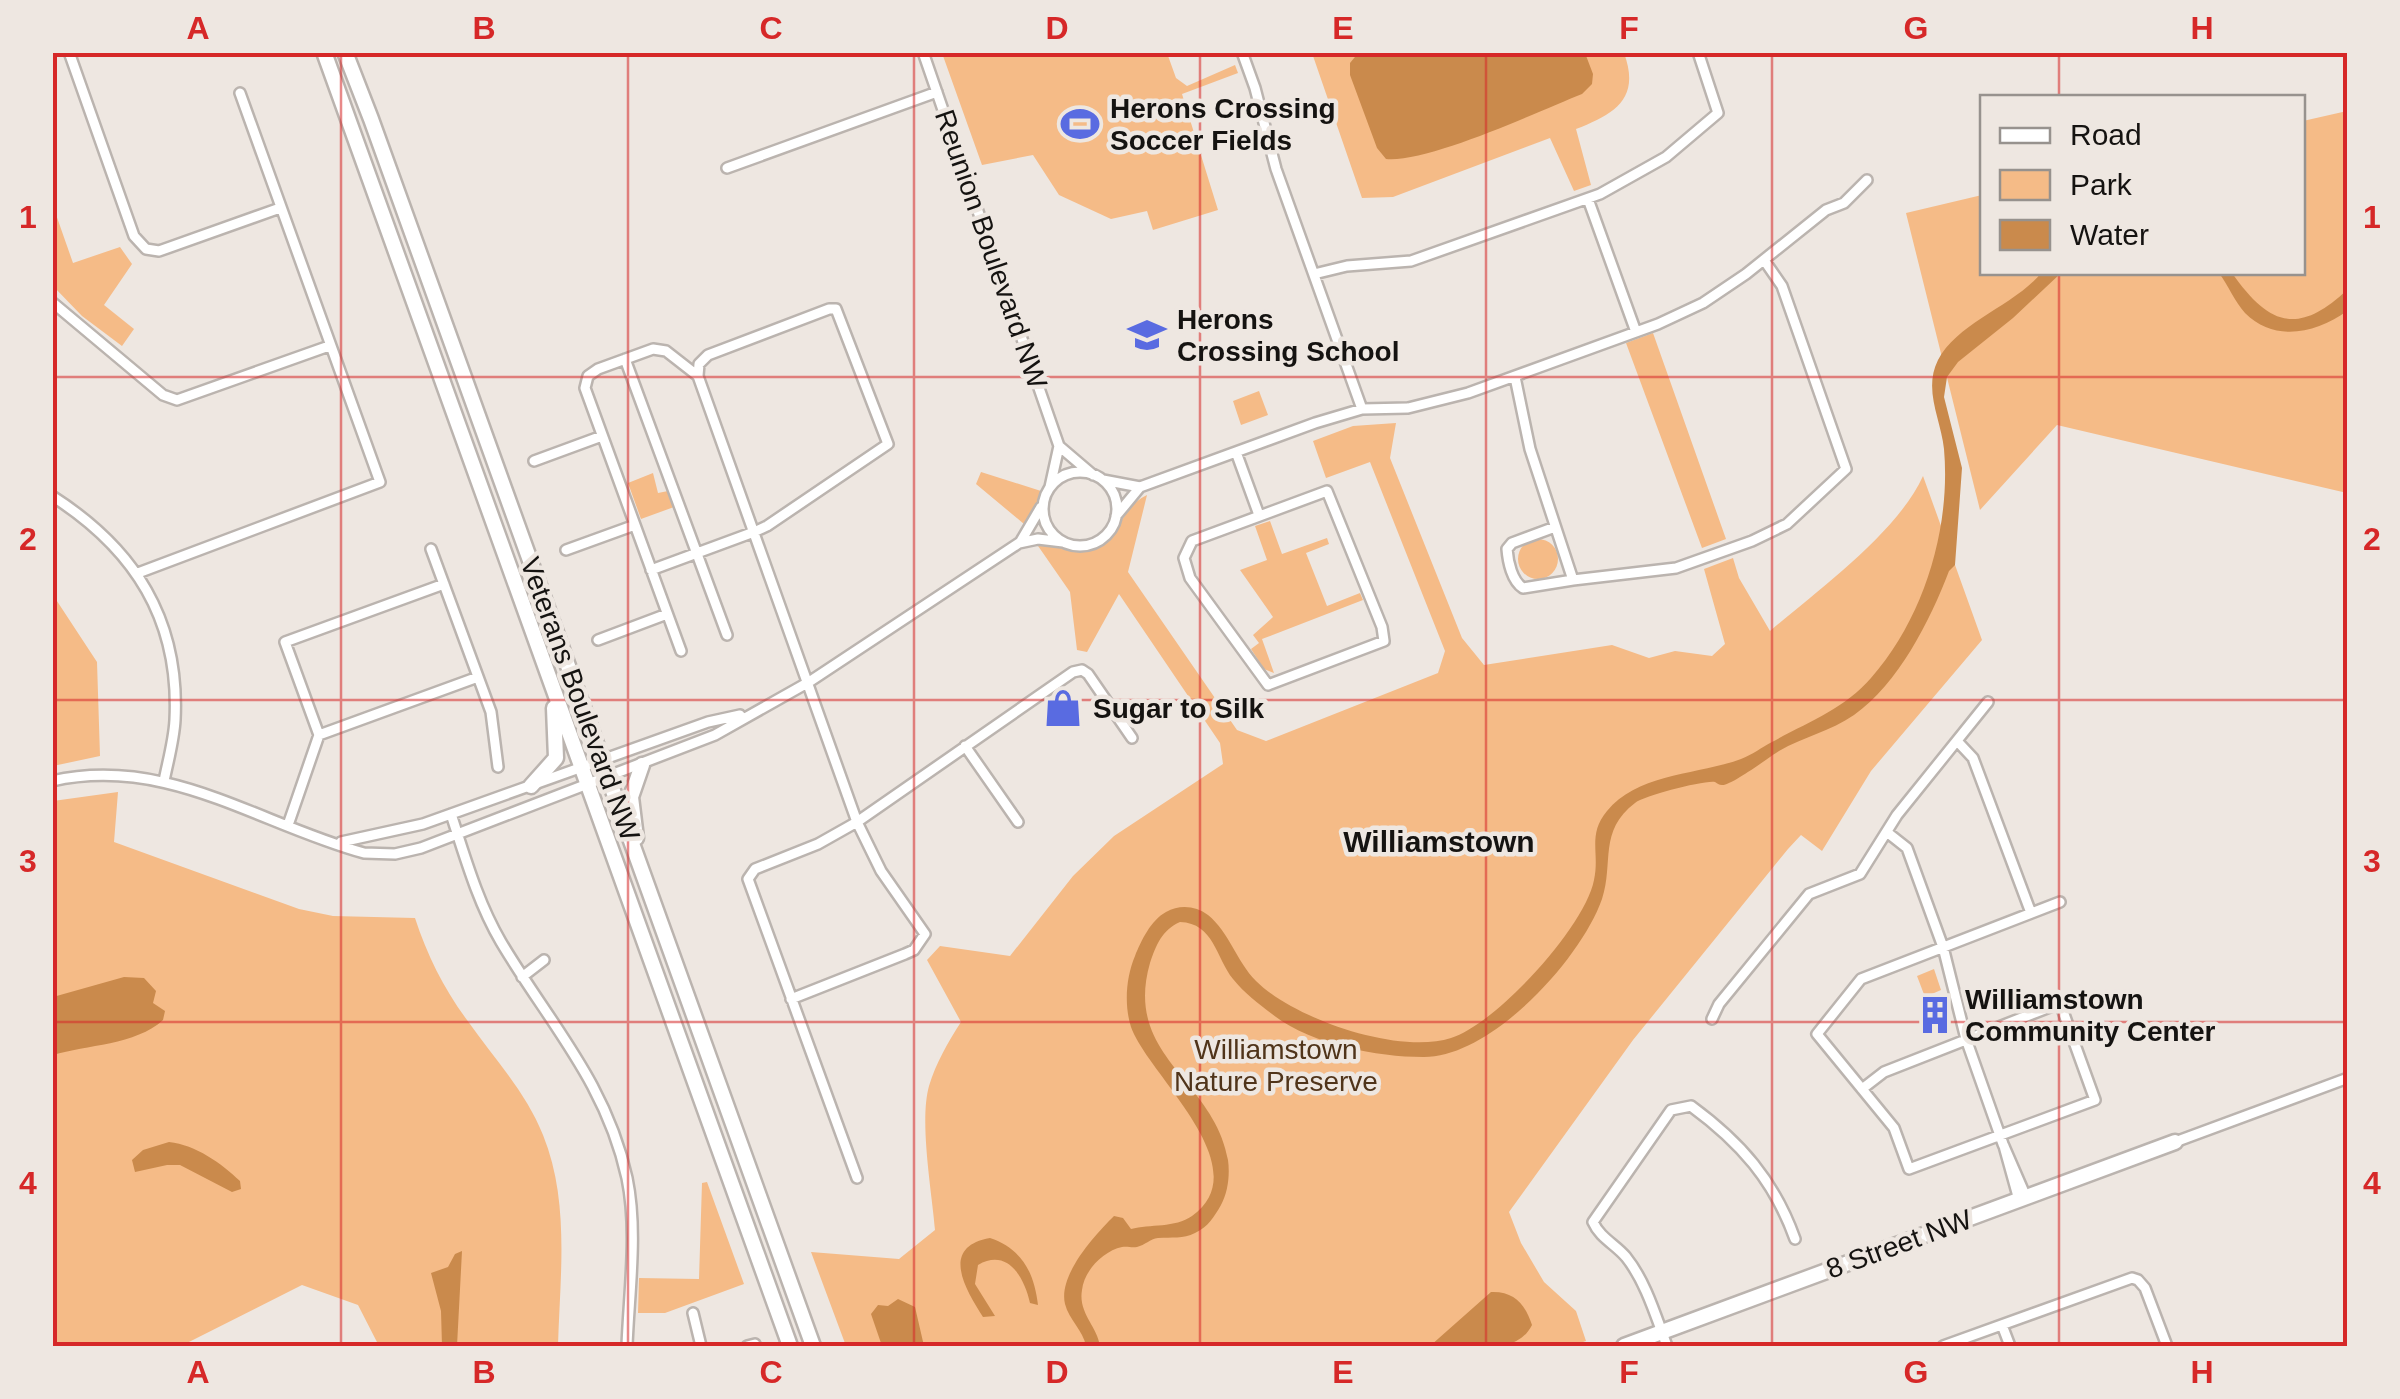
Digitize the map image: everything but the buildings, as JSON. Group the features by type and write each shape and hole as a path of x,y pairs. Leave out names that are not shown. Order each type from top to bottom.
{"main road":[{"name":"Veterans Boulevard NW","path":"324,52 790,1346"},
{"name":"Veterans Boulevard NW","path":"344,52 372,119 813,1346"},
{"path":"531,786 556,758 557,728 550,678"},
{"path":"639,864 631,797 642,764"},
{"name":"8 Street NW","path":"1624,1346 1664,1339 2174,1142"}],"street":[{"path":"69,52 134,236 146,249 160,250 280,208"},
{"name":"Reunion Boulevard NW","path":"923,52 1059,446 1097,477"},
{"path":"1242,52 1276,170 1362,409"},
{"path":"1314,274 1347,266 1411,261 1588,199 1642,173 1714,120 1718,113 1698,52"},
{"path":"728,168 937,92"},
{"path":"138,573 380,482 240,93"},
{"path":"52,782 94,774 126,774 164,781 364,853 395,854 458,835 714,735 809,682 1019,543 1038,539 1080,546 1093,544 1110,530 1116,516 1140,487 1362,409 1408,408 1515,378 1703,303 1826,210 1844,203 1868,180"},
{"path":"1588,199 1636,332"},
{"path":"1554,527 1512,543 1507,549 1518,584 1524,588 1676,568 1752,541 1787,524 1846,469 1782,286 1764,260"},
{"path":"52,302 162,395 177,400 330,346"},
{"path":"651,570 754,532 888,444 836,309 708,354 699,364 698,376 754,532 809,682 858,822 882,871 925,934 922,942 906,954 791,1000"},
{"path":"681,651 584,388 588,376 598,368 652,348 666,351 698,376"},
{"path":"625,359 727,634"},
{"path":"1515,378 1530,449 1573,580"},
{"path":"534,461 602,436"},
{"path":"1019,543 1050,489 1059,446"},
{"path":"1236,452 1259,516"},
{"path":"1050,489 1071,474 1140,487"},
{"path":"1097,477 1113,493 1116,516"},
{"path":"1328,491 1382,627 1384,641 1268,685 1264,683 1190,578 1184,558 1192,541 1259,516 1328,491"},
{"path":"52,496 98,529 138,573 166,639 175,725 164,781"},
{"path":"1044,503 1046,524 1063,542"},
{"path":"566,550 635,525"},
{"path":"431,550 492,712 498,767"},
{"path":"288,825 319,734 285,642 444,584"},
{"path":"598,640 667,614"},
{"path":"858,1178 748,879 755,869 858,822 1067,676 1082,670 1092,678 1132,738"},
{"path":"319,734 478,677"},
{"path":"1712,1019 1719,1004 1809,894 1860,874 1897,816 1988,702"},
{"path":"338,843 400,830 708,722 749,713"},
{"path":"1957,741 1974,758 2031,913"},
{"path":"965,746 1018,822"},
{"path":"450,814 484,910 522,977 592,1079 620,1152 631,1216 627,1346"},
{"path":"1888,833 1907,848 1943,948 1966,1038 2002,1140 2004,1157 2023,1198"},
{"path":"1862,1089 1884,1072 2060,1003 2095,1100 2002,1140 1910,1168 1894,1128 1862,1089 1817,1034 1861,979 2060,902"},
{"path":"522,977 544,960"},
{"path":"2174,1142 2348,1078"},
{"path":"1664,1339 1634,1269 1600,1235 1593,1222 1671,1110 1690,1106 1722,1128 1747,1153 1784,1208 1795,1238"},
{"path":"1943,1346 2132,1278 2145,1288 2167,1346"},
{"path":"693,1313 701,1346"},
{"path":"2002,1325 2010,1346"}],"green space":[{"name":"Herons Crossing Soccer Fields","path":"942,53 1167,53 1176,78 1187,86 1235,65 1238,73 1182,94 1218,210 1153,230 1147,211 1111,219 1059,195 1033,155 982,165"},
{"path":"1312,53 1624,53 1629,82 1621,103 1576,129 1591,185 1574,191 1550,138 1393,197 1362,198"},
{"path":"2347,111 2347,493 2057,425 1980,510 1906,213 1980,195 1980,275 2305,275 2305,121"},
{"path":"53,206 73,263 120,247 132,264 104,305 134,329 122,346 82,316 53,286"},
{"path":"1653,333 1726,539 1702,548 1626,343"},
{"path":"1259,391 1268,415 1241,425 1233,401"},
{"name":"Williamstown Nature Preserve","path":"1396,423 1390,458 1462,638 1484,665 1612,645 1649,658 1675,651 1712,656 1725,644 1704,569 1733,558 1739,578 1770,631 1876,539 1923,476 1982,640 1871,771 1822,851 1801,835 1788,849 1633,1040 1509,1212 1521,1243 1544,1282 1576,1311 1586,1341 1571,1346 846,1346 811,1252 899,1259 935,1230 926,1101 935,1069 961,1022 927,960 940,946 1010,956 1073,876 1114,836 1223,764 1220,743 1119,594 1087,652 1077,650 1070,592 1036,543 1077,550 1095,547 1112,535 1137,501 1147,495 1128,572 1237,730 1266,741 1438,673 1445,651 1370,462 1326,478 1313,441 1353,426"},
{"path":"981,472 1041,491 1034,512 1024,524 976,484"},
{"path":"653,473 658,493 668,491 674,507 641,519 628,483"},
{"path":"1270,521 1282,554 1327,538 1329,544 1306,553 1327,606 1360,593 1363,600 1262,639 1274,673 1264,669 1251,649 1259,643 1253,635 1273,617 1240,570 1267,560 1255,526"},
{"path":"1538,539 1552,545 1558,559 1552,573 1538,579 1524,573 1518,559 1524,545"},
{"path":"53,595 97,662 100,756 53,766"},
{"path":"118,792 114,842 299,909 333,916 415,918 451,996 518,1089 543,1135 560,1212 558,1346 379,1346 358,1305 302,1285 181,1346 53,1346 53,801"},
{"path":"1934,969 1941,990 1925,997 1917,976"},
{"path":"707,1182 744,1284 665,1313 638,1313 639,1278 699,1279 702,1183"}],"water":[{"path":"1359,52 1585,53 1593,74 1592,84 1582,94 1483,135 1428,153 1386,159 1377,148 1350,75 1350,63"},
{"path":"2039,275 2059,275 1958,362 1947,377 1944,397 1962,468 1955,565 1898,669 1854,715 1779,751 1733,781 1687,786 1635,803 1623,814 1611,836 1605,886 1591,923 1554,976 1504,1023 1449,1053 1423,1057 1344,1047 1287,1024 1257,1002 1233,979 1200,928 1180,922 1164,934 1150,963 1145,995 1149,1022 1159,1045 1220,1132 1228,1160 1227,1189 1216,1214 1200,1231 1155,1239 1137,1247 1122,1247 1096,1263 1086,1276 1082,1298 1100,1346 1086,1346 1067,1310 1064,1293 1072,1268 1088,1245 1114,1216 1123,1218 1131,1229 1170,1224 1192,1216 1210,1196 1214,1173 1207,1147 1141,1047 1127,1010 1132,964 1156,920 1177,908 1203,912 1222,930 1249,973 1273,995 1348,1030 1404,1042 1429,1042 1451,1038 1491,1014 1536,971 1574,923 1594,880 1597,828 1620,799 1652,782 1749,755 1849,698 1890,654 1906,628 1930,571 1943,510 1944,449 1932,382 1938,360 1959,335"},
{"path":"2220,275 2234,275 2258,304 2284,318 2313,314 2347,290 2347,311 2322,325 2296,332 2269,328 2238,304"},
{"path":"124,977 144,978 156,991 153,1003 165,1011 163,1020 139,1035 53,1055 53,997"},
{"path":"169,1142 189,1147 216,1162 240,1181 241,1189 232,1192 180,1165 135,1172 132,1160 143,1150"},
{"path":"990,1238 1010,1248 1024,1263 1038,1305 1030,1303 1013,1267 998,1260 988,1261 978,1265 975,1284 995,1316 983,1317 964,1283 961,1260 974,1243"},
{"path":"462,1251 457,1346 442,1346 441,1311 431,1273 448,1267 455,1254"},
{"path":"1491,1292 1512,1296 1522,1305 1532,1325 1524,1335 1514,1342 1487,1348 1430,1346"},
{"path":"898,1299 915,1307 924,1346 882,1346 871,1314 878,1305 888,1306"}],"place":[{"name":"Herons Crossing Soccer Fields","path":"1080,124"},
{"name":"Herons Crossing School","path":"1147,335"},
{"name":"Sugar to Silk","path":"1063,708"},
{"name":"Williamstown Community Center","path":"1935,1015"}],"district":[{"name":"Williamstown","path":"1439,841"}]}
